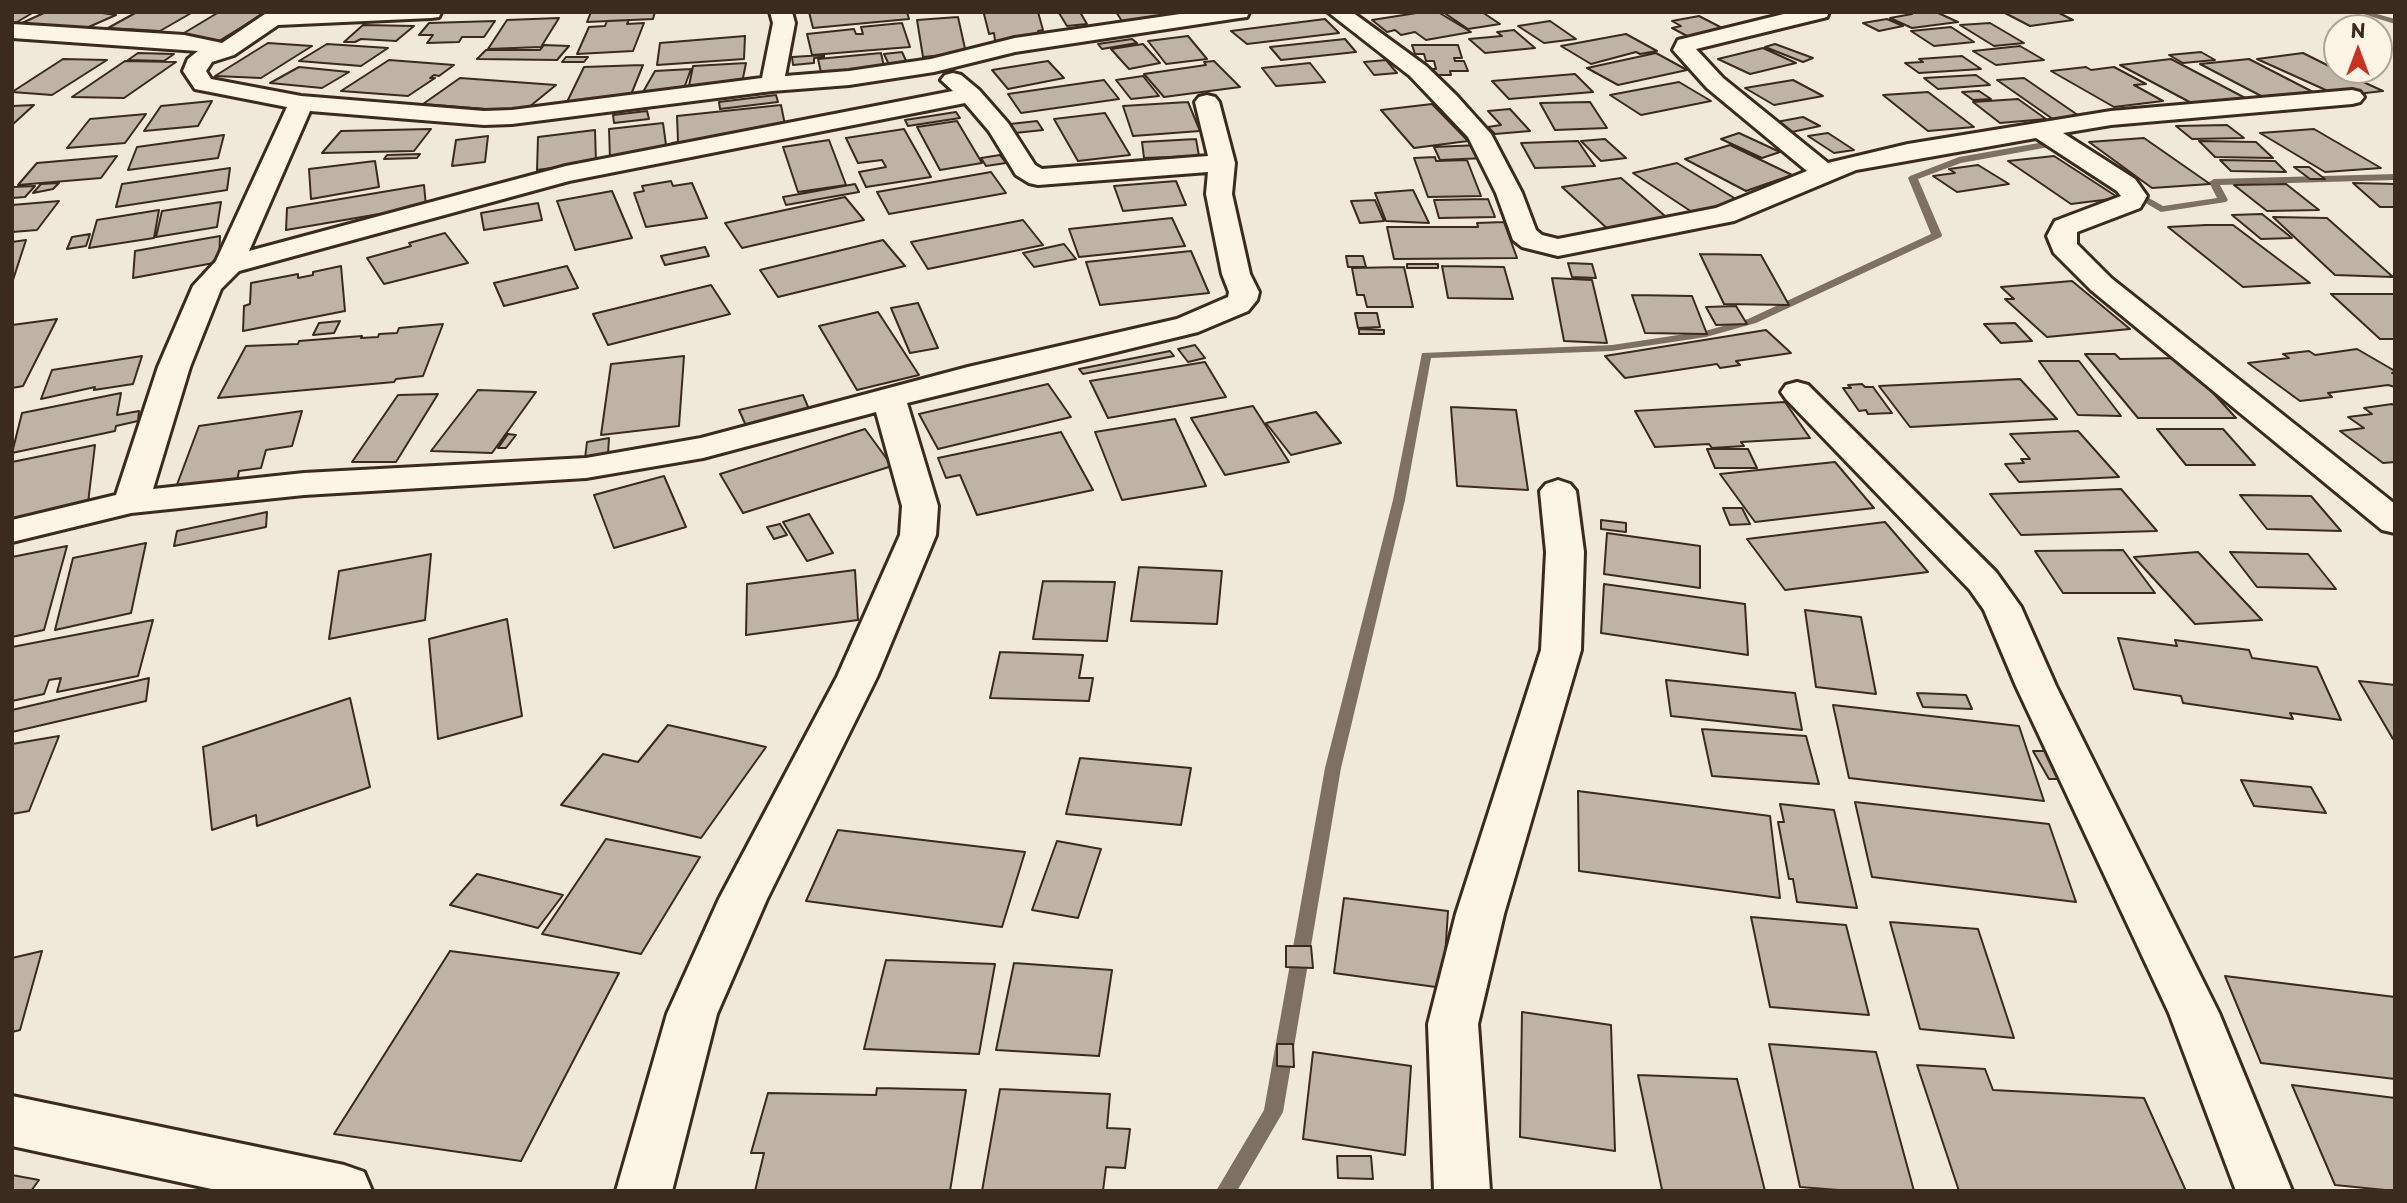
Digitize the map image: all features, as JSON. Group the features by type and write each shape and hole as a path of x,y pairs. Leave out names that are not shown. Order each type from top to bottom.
{"street":[{"path":"431,12 273,19 226,50 204,57 196,64 194,71 203,84 301,103 484,118 512,117 772,84 849,78 934,65 1015,45 1239,12"},
{"path":"772,84 784,23 781,12"},
{"path":"1338,12 1418,71 1479,134 1509,193 1523,234 1544,246 1578,246 1724,215 1849,164 1908,152 2123,117 2352,97"},
{"path":"1819,12 1686,45 1684,50 1715,83 1825,173"},
{"path":"12,31 184,43 226,50"},
{"path":"934,65 971,94 999,128 1025,170 1038,177 1222,163"},
{"path":"229,265 566,174 971,94"},
{"path":"12,531 131,502 304,484 586,468 703,448 979,374 1187,326 1237,305 1244,292 1236,274 1219,194 1222,163 1207,102"},
{"path":"131,502 174,367 198,309 208,286 229,265 301,103"},
{"path":"2039,129 2126,185 2134,196 2131,202 2065,227 2061,236 2064,247 2101,284 2395,522"},
{"path":"1797,392 1983,581 2002,607 2042,699 2194,1013 2264,1191"},
{"path":"644,1191 692,1014 743,899 857,677 918,535 920,506 890,399"},
{"path":"1462,1191 1453,1024 1480,914 1561,650 1564,552 1558,491"},
{"path":"12,1121 344,1191"}],"building":[{"path":"12,12 34,12 12,25"},
{"path":"46,12 116,15 84,29 22,23"},
{"path":"137,12 193,12 160,31 108,28"},
{"path":"219,12 266,12 219,41 174,39"},
{"path":"591,12 655,12 653,19 587,22"},
{"path":"809,12 907,12 909,19 813,28"},
{"path":"1038,12 1043,30 1038,31 1041,38 995,41 994,33 989,34 984,14"},
{"path":"1080,12 1087,24 1067,26 1059,13"},
{"path":"1116,12 1160,12 1163,17 1122,21"},
{"path":"1438,12 1471,32 1426,40 1415,32 1401,35 1395,30 1387,32 1372,20"},
{"path":"1443,12 1482,12 1500,24 1468,29"},
{"path":"1908,12 1936,12 1958,22 1912,28 1890,18 1912,14"},
{"path":"2003,12 2057,12 2073,20 2030,26"},
{"path":"1699,16 1726,30 1689,37 1672,28 1681,26 1672,21"},
{"path":"958,17 966,53 923,57 917,20"},
{"path":"559,18 541,47 488,49 507,20"},
{"path":"1325,19 1339,33 1247,44 1231,31"},
{"path":"1887,19 1903,26 1879,31 1863,23"},
{"path":"629,20 627,24 644,23 633,51 577,54 589,27 605,26 607,21"},
{"path":"495,21 484,37 462,37 459,42 427,43 433,35 419,35 429,23"},
{"path":"1550,21 1576,39 1544,43 1518,26"},
{"path":"902,23 910,47 812,55 807,34 854,29 856,34 863,34 861,27"},
{"path":"1990,23 2024,43 1994,46 1960,25"},
{"path":"363,25 414,26 396,41 361,39 344,42"},
{"path":"1951,27 1974,42 1934,46 1911,31"},
{"path":"1514,30 1535,48 1485,53 1469,39 1502,36 1497,32"},
{"path":"1626,34 1657,51 1640,54 1636,52 1591,64 1561,46"},
{"path":"745,36 744,59 657,65 660,43"},
{"path":"1188,36 1207,59 1166,64 1148,41"},
{"path":"1132,39 1137,43 1102,49 1098,44"},
{"path":"1345,39 1356,52 1281,60 1270,47"},
{"path":"268,43 312,46 261,78 215,76"},
{"path":"327,44 388,48 361,66 299,61"},
{"path":"1143,44 1160,63 1129,69 1111,49"},
{"path":"1775,44 1813,58 1803,62 1765,47"},
{"path":"544,45 569,46 557,60 477,59 486,50 540,50"},
{"path":"1412,45 1458,45 1462,58 1454,58 1455,61 1464,61 1468,71 1450,71 1451,75 1429,75 1427,69 1436,69 1434,61 1426,61 1424,54 1415,54"},
{"path":"2020,46 2044,60 1996,65 1973,51"},
{"path":"1763,48 1796,63 1750,74 1718,59"},
{"path":"902,52 909,67 891,69 884,54"},
{"path":"2201,52 2215,60 2183,63 2169,55"},
{"path":"138,53 174,54 164,61 128,60"},
{"path":"881,53 885,71 822,77 818,59"},
{"path":"1656,53 1687,70 1618,85 1587,68"},
{"path":"2303,53 2323,63 2323,84 2368,84 2383,91 2339,96 2257,59"},
{"path":"824,55 814,58 814,63 793,65 792,57"},
{"path":"1962,56 1981,69 1919,73 1905,63 1923,62 1919,59"},
{"path":"566,57 588,57 584,62 562,62"},
{"path":"63,59 107,60 52,95 12,92"},
{"path":"2171,59 2251,101 2199,107 2120,65"},
{"path":"2249,59 2315,93 2265,98 2200,64"},
{"path":"389,60 454,65 439,76 434,75 430,78 435,78 408,96 341,91"},
{"path":"1386,60 1397,73 1374,75 1364,62"},
{"path":"125,61 176,62 124,98 72,97"},
{"path":"1048,61 1064,78 1008,89 992,70"},
{"path":"1214,61 1240,87 1164,97 1144,74 1206,65 1204,62"},
{"path":"746,63 742,83 689,86 693,66"},
{"path":"1310,63 1325,82 1276,86 1262,68"},
{"path":"643,65 628,102 566,104 584,67"},
{"path":"299,67 349,72 322,88 270,83"},
{"path":"2086,67 2091,70 2114,67 2146,84 2134,85 2163,101 2114,107 2051,71"},
{"path":"691,69 683,91 643,92 655,71"},
{"path":"1575,74 1593,92 1509,99 1492,81"},
{"path":"1976,75 1990,85 1938,89 1924,78"},
{"path":"1143,76 1159,96 1131,99 1116,80"},
{"path":"460,78 556,85 523,112 423,104"},
{"path":"2024,78 2085,120 2057,122 1997,80"},
{"path":"1104,80 1119,99 1021,113 1008,94"},
{"path":"1793,80 1823,96 1774,105 1745,88"},
{"path":"1679,82 1711,101 1641,115 1610,95"},
{"path":"1979,91 1991,99 1973,100 1962,92"},
{"path":"1928,92 1974,127 1928,131 1883,95"},
{"path":"776,95 778,102 720,109 719,102"},
{"path":"2018,99 2046,119 2000,123 1973,102"},
{"path":"212,101 198,126 144,131 161,106"},
{"path":"1188,102 1200,131 1133,136 1123,106"},
{"path":"1590,102 1607,128 1555,130 1540,103"},
{"path":"1432,104 1468,141 1414,148 1381,110"},
{"path":"34,105 12,125 12,106"},
{"path":"781,105 786,130 705,139 706,146 672,150 672,143 678,142 677,116"},
{"path":"1510,109 1530,131 1495,134 1488,127 1501,125 1488,111"},
{"path":"647,111 649,119 614,123 613,115"},
{"path":"956,112 960,118 908,126 905,120"},
{"path":"1105,113 1130,155 1078,161 1054,119"},
{"path":"146,114 125,143 67,148 90,119"},
{"path":"1803,117 1820,126 1787,133 1771,123"},
{"path":"957,121 982,163 940,170 917,127"},
{"path":"1037,121 1043,130 1015,133 1010,124"},
{"path":"663,123 667,152 610,159 609,129"},
{"path":"2227,125 2244,138 2192,139 2176,126"},
{"path":"431,129 414,151 322,153 341,131"},
{"path":"904,129 931,177 866,187 859,172 886,167 882,160 858,163 846,138"},
{"path":"2314,129 2381,168 2325,172 2260,133"},
{"path":"595,130 596,162 537,170 538,137"},
{"path":"1739,133 1780,152 1762,158 1721,139"},
{"path":"1828,133 1854,150 1834,153 1808,136"},
{"path":"224,135 218,158 128,170 137,147"},
{"path":"488,136 485,162 452,166 456,140"},
{"path":"2144,138 2210,184 2152,188 2089,142"},
{"path":"1196,139 1199,156 1144,158 1142,142"},
{"path":"1605,139 1626,158 1601,161 1581,141"},
{"path":"829,140 846,185 798,192 783,147"},
{"path":"1578,141 1595,166 1535,168 1521,143"},
{"path":"2199,141 2256,142 2273,158 2215,157"},
{"path":"1479,145 1486,158 1440,160 1434,147"},
{"path":"1730,145 1792,175 1746,191 1685,159"},
{"path":"420,154 417,158 384,159 387,155"},
{"path":"1000,155 1006,163 986,166 981,158"},
{"path":"117,156 101,178 18,185 37,163"},
{"path":"2054,156 2119,198 2071,204 2008,161"},
{"path":"1435,157 1436,161 1467,160 1481,196 1428,197 1414,158"},
{"path":"2220,160 2275,161 2286,172 2231,171"},
{"path":"375,161 379,187 311,199 309,169"},
{"path":"1677,163 1744,204 1698,216 1633,173"},
{"path":"1978,165 2009,184 1957,192 1933,176 1955,173 1949,169"},
{"path":"2294,167 2309,167 2325,179 2310,179"},
{"path":"230,168 227,190 116,207 122,184"},
{"path":"991,172 1006,193 889,214 877,192"},
{"path":"1621,178 1672,222 1610,231 1562,187"},
{"path":"671,181 673,186 692,183 707,218 646,227 634,193 644,191 642,186"},
{"path":"1176,181 1186,205 1123,211 1114,186"},
{"path":"59,183 53,189 33,193 41,184"},
{"path":"2353,183 2395,184 2395,207 2380,207"},
{"path":"855,184 859,192 786,205 783,197"},
{"path":"2286,184 2319,210 2267,211 2234,185"},
{"path":"424,185 426,206 286,230 287,208"},
{"path":"35,186 25,197 12,198 12,187"},
{"path":"1413,190 1429,223 1386,221 1375,193"},
{"path":"612,191 632,238 575,250 557,201"},
{"path":"845,197 864,220 742,248 725,223"},
{"path":"1488,199 1495,217 1439,218 1434,200"},
{"path":"1375,200 1384,221 1360,223 1351,201"},
{"path":"59,201 37,230 12,232 12,205"},
{"path":"221,202 217,227 156,237 162,211"},
{"path":"538,203 542,220 484,230 481,213"},
{"path":"159,210 154,238 89,248 97,220"},
{"path":"2262,214 2292,238 2261,239 2232,215"},
{"path":"2273,217 2327,218 2393,277 2335,275"},
{"path":"1172,218 1185,246 1079,257 1069,229"},
{"path":"1023,220 1043,245 928,269 911,242"},
{"path":"1504,222 1517,258 1394,259 1387,227 1478,227 1477,223"},
{"path":"2233,225 2310,283 2243,287 2168,227"},
{"path":"445,233 468,263 384,284 367,258 411,246 409,243"},
{"path":"90,234 86,246 67,249 72,237"},
{"path":"220,236 219,262 133,278 135,251"},
{"path":"26,240 12,283 12,242"},
{"path":"883,240 905,266 778,297 760,270"},
{"path":"1064,244 1076,259 1034,267 1023,253"},
{"path":"705,247 709,256 665,265 661,256"},
{"path":"1191,251 1209,293 1100,305 1086,262"},
{"path":"1700,254 1761,255 1789,305 1724,304"},
{"path":"1346,256 1363,256 1366,267 1348,267"},
{"path":"1568,263 1592,264 1596,278 1572,277"},
{"path":"1407,264 1438,264 1438,268 1407,268"},
{"path":"341,266 345,311 243,331 244,306 250,304 251,283 298,274 298,278"},
{"path":"567,266 578,288 504,306 494,283"},
{"path":"1442,266 1504,267 1513,299 1448,298"},
{"path":"1404,267 1413,307 1367,307 1364,295 1357,295 1352,268"},
{"path":"1552,278 1592,280 1607,343 1564,341"},
{"path":"2072,281 2130,329 2047,337 2005,299 2014,299 2001,287"},
{"path":"711,285 730,314 608,345 593,314"},
{"path":"2331,294 2395,294 2395,339 2380,339"},
{"path":"1632,295 1692,296 1707,334 1645,333"},
{"path":"918,303 938,348 910,353 891,308"},
{"path":"1736,306 1747,324 1716,325 1706,307"},
{"path":"878,312 919,375 857,390 819,326"},
{"path":"1355,313 1377,313 1380,327 1358,328"},
{"path":"57,319 23,386 12,388 12,325"},
{"path":"340,321 334,333 313,335 319,323"},
{"path":"2015,323 2032,341 2001,343 1984,324"},
{"path":"443,324 423,376 396,379 394,382 218,398 246,346 378,337 379,334 397,333 399,328"},
{"path":"1359,329 1384,330 1384,334 1359,334"},
{"path":"1766,330 1791,353 1736,361 1740,365 1720,368 1717,364 1625,378 1605,356"},
{"path":"1195,345 1205,358 1188,362 1178,349"},
{"path":"2357,349 2395,371 2392,373 2395,374 2395,387 2388,385 2328,393 2332,397 2300,401 2248,363 2289,358 2283,354 2309,351 2315,355"},
{"path":"1170,351 1174,356 1083,374 1079,369"},
{"path":"2085,354 2115,354 2120,359 2181,358 2236,418 2138,418"},
{"path":"142,356 133,384 94,390 95,387 41,399 52,370"},
{"path":"684,356 679,426 601,435 611,364"},
{"path":"2039,361 2079,361 2121,416 2078,415"},
{"path":"1205,362 1226,397 1108,418 1090,381"},
{"path":"2020,379 2057,419 1910,427 1879,386"},
{"path":"1048,384 1071,417 938,449 919,414"},
{"path":"1862,384 1865,387 1873,387 1892,413 1868,414 1866,410 1859,411 1843,388"},
{"path":"478,390 536,392 492,453 431,451"},
{"path":"121,393 117,415 139,411 138,421 116,426 115,431 12,453 22,413"},
{"path":"438,394 396,462 352,462 398,395"},
{"path":"803,395 811,414 747,428 739,410"},
{"path":"1785,402 1810,438 1741,442 1744,446 1712,448 1709,444 1655,447 1635,411"},
{"path":"2392,404 2395,406 2395,462 2383,463 2340,431 2364,428 2348,417 2372,414 2364,408"},
{"path":"1253,406 1289,462 1225,475 1191,418"},
{"path":"1451,407 1516,410 1528,490 1457,486"},
{"path":"302,411 292,446 266,450 261,468 239,471 237,481 175,490 199,426"},
{"path":"1316,412 1341,443 1291,455 1266,423"},
{"path":"1175,419 1206,486 1122,500 1095,432"},
{"path":"865,429 892,466 743,513 720,474"},
{"path":"2157,429 2223,429 2255,465 2186,465"},
{"path":"2078,431 2119,477 2019,482 2005,464 2024,463 2021,459 2030,459 2010,434"},
{"path":"1061,432 1093,490 977,515 960,475 946,478 938,458"},
{"path":"508,434 516,435 506,448 498,448"},
{"path":"609,438 608,455 585,458 587,442"},
{"path":"95,445 88,503 12,520 12,462"},
{"path":"1707,449 1748,449 1757,468 1715,468"},
{"path":"1835,462 1874,508 1755,522 1720,474"},
{"path":"664,476 686,527 614,548 594,495"},
{"path":"2121,489 2157,531 2021,535 1990,494"},
{"path":"2240,495 2311,496 2341,531 2267,529"},
{"path":"1723,508 1742,508 1750,524 1730,525"},
{"path":"267,512 266,527 174,546 177,531"},
{"path":"809,514 833,553 807,561 783,522"},
{"path":"1601,520 1626,523 1626,532 1601,529"},
{"path":"1885,522 1928,572 1785,590 1747,539"},
{"path":"780,524 787,535 774,539 767,527"},
{"path":"1607,533 1700,546 1700,588 1604,574"},
{"path":"146,543 131,613 55,630 73,558"},
{"path":"67,546 44,630 12,637 12,557"},
{"path":"2123,550 2155,593 2063,593 2035,551"},
{"path":"2198,552 2262,620 2195,624 2134,557"},
{"path":"2230,552 2308,554 2336,589 2257,587"},
{"path":"431,554 425,620 329,639 339,571"},
{"path":"1139,567 1222,571 1217,624 1131,621"},
{"path":"855,570 858,620 746,635 747,584"},
{"path":"1043,581 1115,582 1107,641 1033,639"},
{"path":"1604,584 1745,604 1748,655 1601,633"},
{"path":"1805,610 1861,617 1876,694 1816,687"},
{"path":"507,619 522,716 438,739 429,639"},
{"path":"153,620 138,676 57,692 61,678 49,680 44,694 12,701 12,647"},
{"path":"2118,638 2177,646 2175,640 2249,650 2252,658 2317,667 2341,720 2290,713 2293,719 2183,703 2181,696 2134,689"},
{"path":"1000,652 1083,655 1079,678 1093,678 1089,701 990,698"},
{"path":"149,678 146,701 12,732 12,710"},
{"path":"1666,680 1795,693 1802,730 1671,716"},
{"path":"2359,681 2395,685 2395,739 2393,739"},
{"path":"1917,693 1966,695 1972,709 1923,707"},
{"path":"350,698 370,787 257,826 256,815 212,830 203,747"},
{"path":"1833,705 2019,726 2044,801 1849,778"},
{"path":"668,725 766,747 701,838 561,805 603,754 638,762"},
{"path":"1702,729 1806,736 1819,784 1712,776"},
{"path":"59,736 29,811 12,814 12,744"},
{"path":"2033,751 2059,751 2076,779 2049,779"},
{"path":"1080,758 1191,768 1181,825 1066,814"},
{"path":"2241,780 2311,787 2326,813 2254,806"},
{"path":"1578,791 1770,816 1780,898 1579,871"},
{"path":"1855,802 2049,824 2076,902 1872,877"},
{"path":"1780,804 1834,810 1857,908 1797,902 1793,879 1789,879 1778,822 1784,822"},
{"path":"838,830 1025,852 1002,927 806,901"},
{"path":"606,839 700,857 641,954 542,934"},
{"path":"1057,841 1101,849 1078,918 1032,910"},
{"path":"477,874 563,895 538,928 450,905"},
{"path":"1344,898 1448,911 1443,988 1334,973"},
{"path":"1751,917 1846,925 1869,1015 1770,1007"},
{"path":"1890,922 1978,929 2014,1038 1920,1029"},
{"path":"1286,946 1311,946 1313,968 1286,967"},
{"path":"42,951 20,1030 12,1032 12,958"},
{"path":"450,951 619,973 521,1161 334,1134"},
{"path":"886,960 995,964 979,1054 864,1049"},
{"path":"1014,963 1112,970 1099,1056 996,1050"},
{"path":"2225,976 2395,997 2395,1079 2261,1063"},
{"path":"1522,1012 1611,1025 1615,1151 1520,1137"},
{"path":"1277,1044 1293,1044 1294,1067 1277,1066"},
{"path":"1769,1044 1876,1052 1914,1191 1851,1191 1800,1187"},
{"path":"1313,1052 1411,1066 1405,1155 1303,1139"},
{"path":"1917,1065 1985,1069 1993,1090 2144,1098 2186,1191 1959,1191"},
{"path":"1638,1075 1737,1079 1765,1191 1662,1190"},
{"path":"2292,1085 2395,1098 2395,1191 2335,1185"},
{"path":"877,1088 966,1090 950,1191 755,1191 764,1153 751,1153 768,1093 876,1095"},
{"path":"1000,1089 1110,1094 1107,1128 1130,1129 1125,1168 1106,1167 1103,1191 982,1191"},
{"path":"1337,1156 1371,1156 1373,1179 1338,1178"},
{"path":"12,1175 39,1180 31,1191 12,1191"}],"waterway":[{"path":"2361,12 2395,22"},
{"path":"1226,1191 1273,1112 1333,768 1399,500 1426,355 1612,348 1706,334 1752,321 1937,235 1913,178 1959,160 2050,144 2061,150"},
{"path":"2130,191 2161,209 2223,200 2214,182 2395,177"}]}
